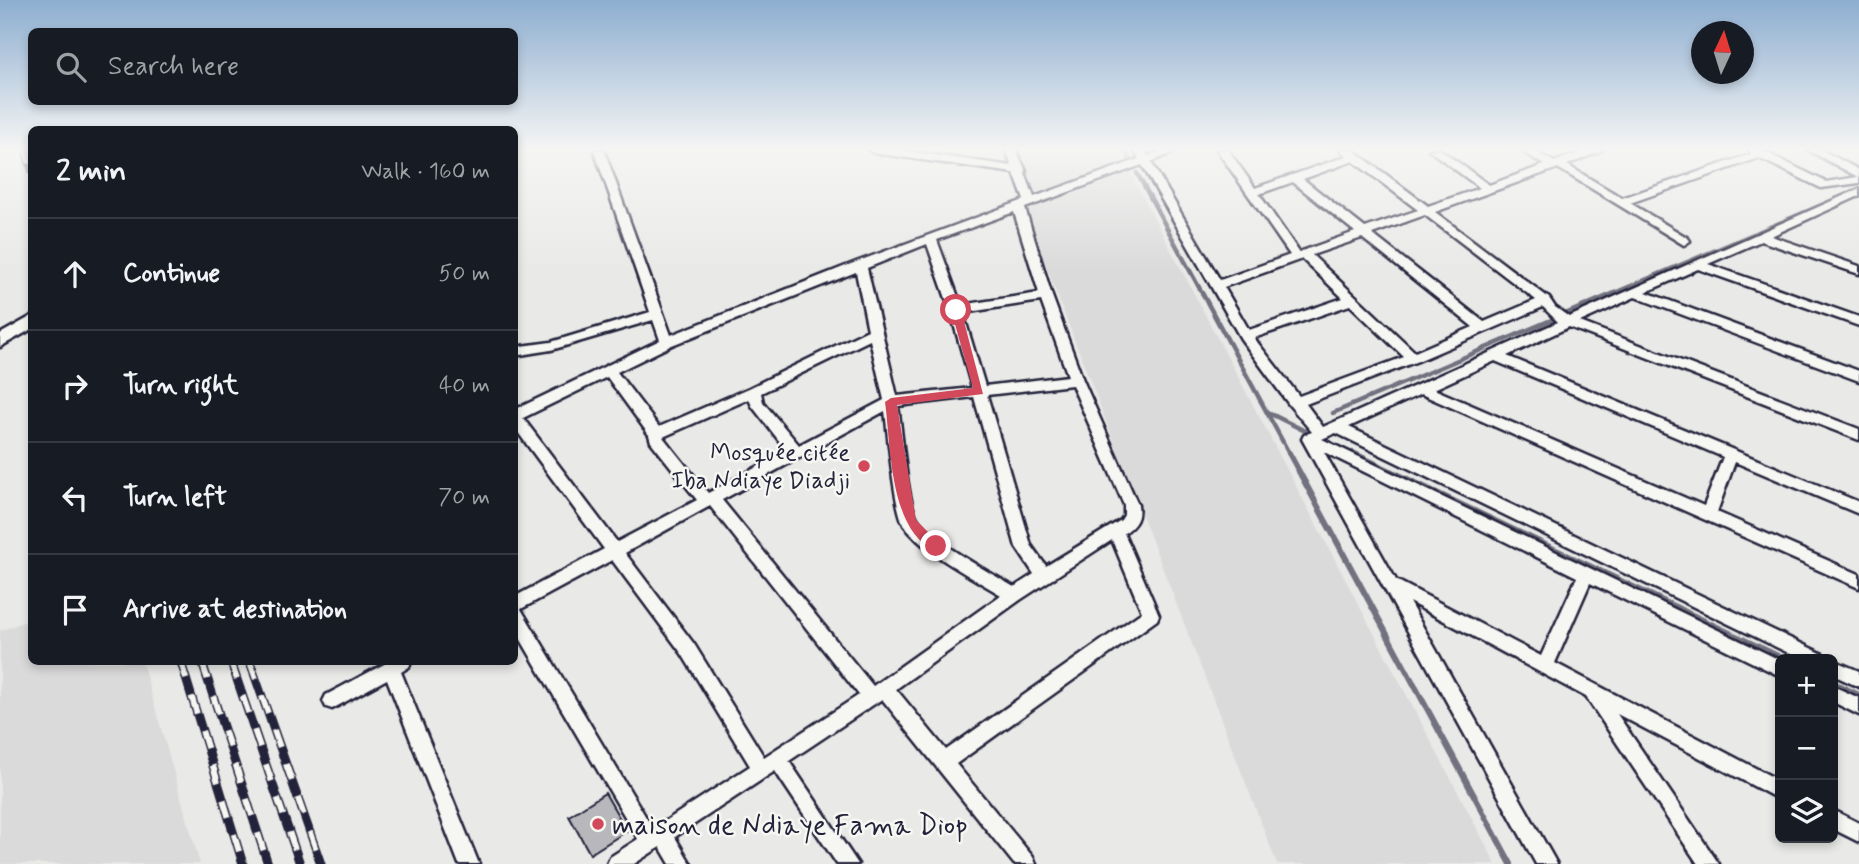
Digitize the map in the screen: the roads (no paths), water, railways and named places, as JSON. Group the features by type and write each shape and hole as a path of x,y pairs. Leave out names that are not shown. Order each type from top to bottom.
{"street":[{"path":"613,190 667,342"},
{"path":"617,864 877,693 1014,595 1116,531 1132,516 1131,505 1076,380 1046,296 1023,190"},
{"path":"518,414 667,342 860,265 1025,206 1061,190"},
{"path":"1162,190 1246,335 1296,403 1388,583 1547,864"},
{"path":"1250,190 1300,256 1413,358"},
{"path":"1252,193 1260,190"},
{"path":"1310,190 1483,328"},
{"path":"1398,190 1565,320 1859,435"},
{"path":"1217,285 1484,190"},
{"path":"1600,190 1684,241"},
{"path":"1621,202 1653,190"},
{"path":"1315,437 1565,320 1859,192"},
{"path":"1839,200 1859,204"},
{"path":"1759,236 1859,270"},
{"path":"931,238 956,310 1024,547 1044,576"},
{"path":"1696,264 1859,322"},
{"path":"860,265 891,402 904,496 911,521 932,543 1014,595"},
{"path":"1633,292 1859,376"},
{"path":"956,310 1046,296"},
{"path":"1246,335 1351,300"},
{"path":"1296,403 1483,328 1548,305"},
{"path":"518,351 551,346 657,314"},
{"path":"0,341 28,324"},
{"path":"656,434 754,391 875,332"},
{"path":"1493,355 1859,508"},
{"path":"609,370 656,434 656,438 877,693 944,762 1026,864"},
{"path":"518,603 891,402 1076,380"},
{"path":"1420,388 1859,581"},
{"path":"754,391 757,403 796,452"},
{"path":"518,421 688,649 761,768"},
{"path":"1337,426 1808,654"},
{"path":"1315,437 1775,666"},
{"path":"1708,515 1731,454"},
{"path":"944,762 1151,615 1116,531"},
{"path":"1545,665 1586,574"},
{"path":"1388,583 1588,686 1775,788"},
{"path":"518,618 656,838 681,864"},
{"path":"332,701 395,665"},
{"path":"397,665 469,864"},
{"path":"1838,669 1859,679"},
{"path":"1588,686 1709,864"},
{"path":"1838,696 1859,707"},
{"path":"777,758 848,864"},
{"path":"1838,822 1859,833"}],"waterway":[{"path":"1146,190 1290,455"},
{"path":"1333,413 1856,190"},
{"path":"1267,412 1305,431"},
{"path":"1335,445 1356,455"},
{"path":"1289,453 1511,864"},
{"path":"1353,453 1775,655"},
{"path":"1838,685 1859,695"}],"railway":[{"path":"182,665 243,864"},
{"path":"203,665 268,864"},
{"path":"232,665 300,864"},
{"path":"251,665 321,864"}],"place":[{"name":"Mosquée citée Iba Ndiaye Diadji","path":"864,466"},
{"name":"maison de Ndiaye Fama Diop","path":"598,824"}]}
